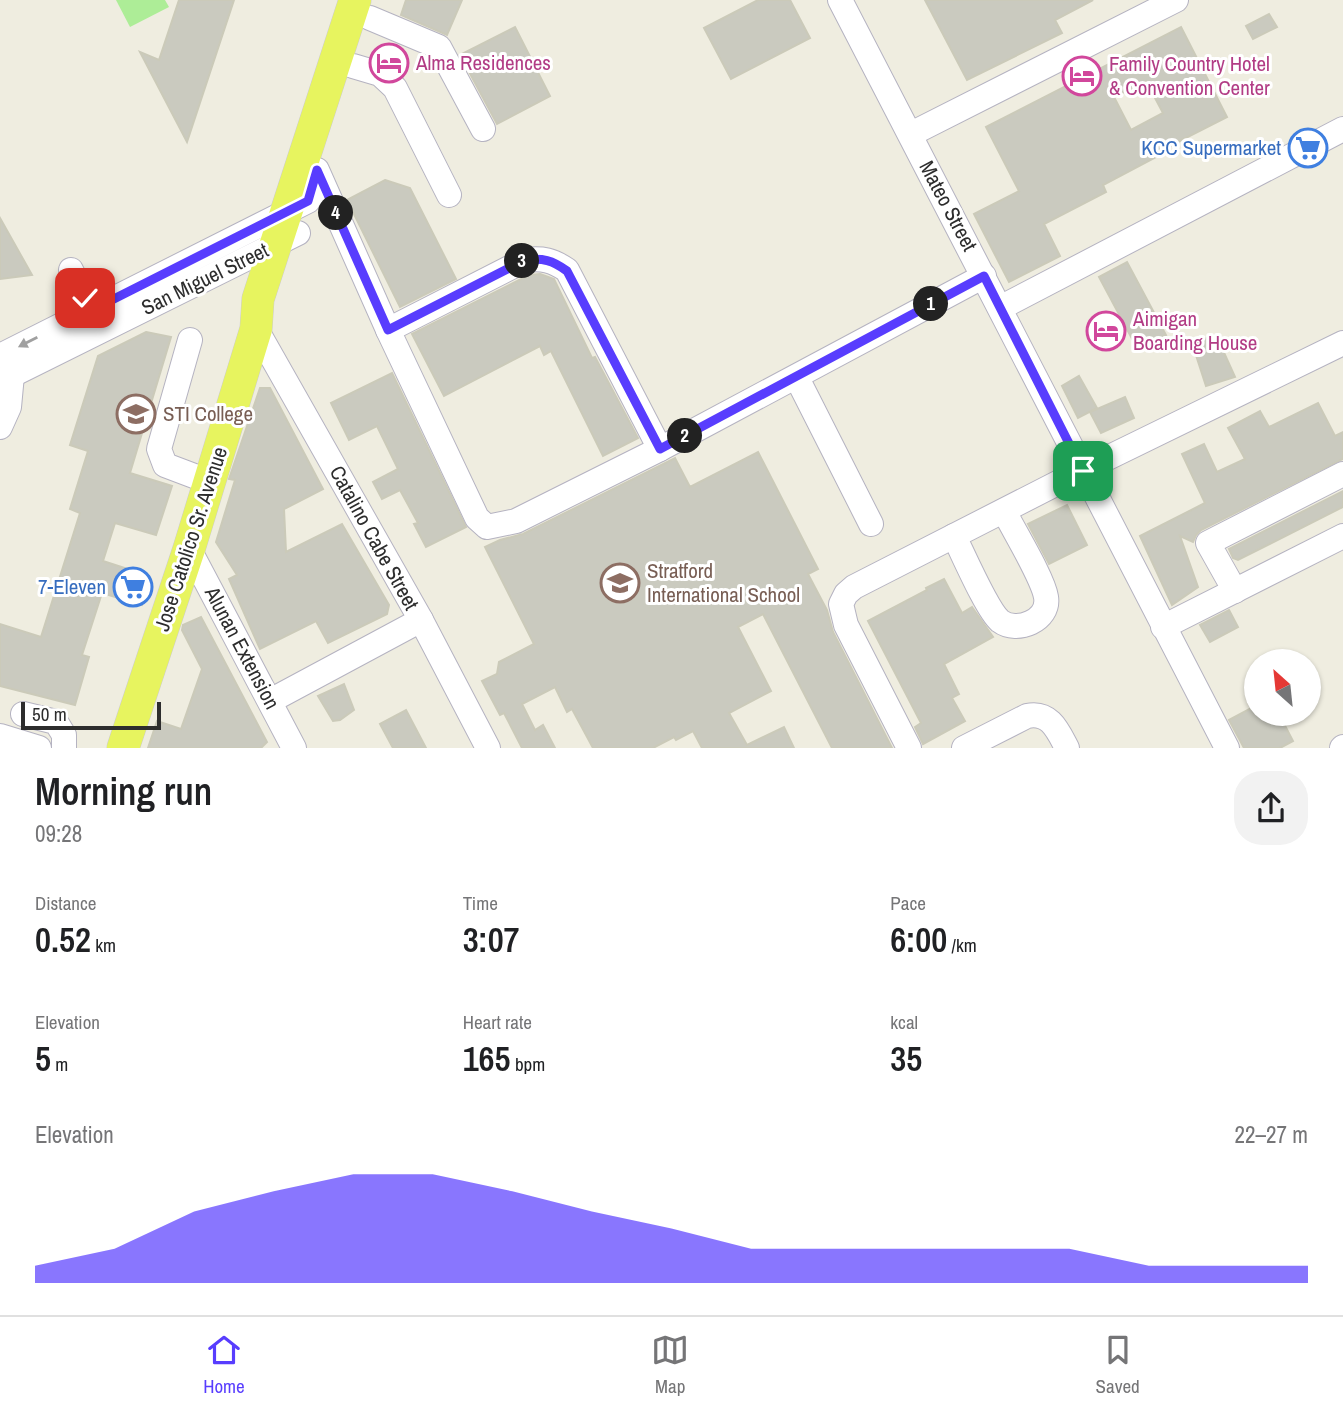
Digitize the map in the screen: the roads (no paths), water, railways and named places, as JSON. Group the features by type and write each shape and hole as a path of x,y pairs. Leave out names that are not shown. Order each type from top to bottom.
{"main road":[{"name":"Jose Catolico Sr. Avenue","path":"292,222 317,170 353,66 367,6"},
{"name":"Jose Catolico Sr. Avenue","path":"122,748 189,549 256,329 274,306 292,222 367,6"}],"street":[{"name":"Mateo Street","path":"840,0 1227,748"},
{"path":"911,134 1177,0"},
{"path":"367,6 439,47 483,129"},
{"path":"353,66 380,74 395,88 449,195"},
{"path":"1000,308 1343,129"},
{"path":"317,170 388,330 477,518 487,527 516,520 660,449 984,276"},
{"name":"San Miguel Street","path":"4,371 92,310 292,222"},
{"name":"San Miguel Street","path":"4,371 292,222"},
{"path":"388,330 525,260 542,258 555,261 567,271 660,449"},
{"path":"71,270 92,310"},
{"name":"Catalino Cabe Street","path":"256,329 421,620 488,748"},
{"path":"190,340 159,449 165,465 210,482"},
{"path":"909,748 846,625 841,604 846,594 1083,471 1343,343"},
{"path":"0,427 9,407 4,371"},
{"path":"796,378 871,524"},
{"path":"1235,590 1208,543 1343,474"},
{"path":"954,537 992,611 1001,622 1017,626 1032,623 1044,612 1047,599 1004,511"},
{"path":"1163,627 1343,536"},
{"name":"Alunan Extension","path":"189,549 295,748"},
{"path":"270,701 421,620"},
{"path":"23,714 56,722 64,735 64,748"},
{"path":"964,748 1027,716 1037,714 1046,717 1056,727 1067,748"},
{"path":"0,736 39,748"}],"place":[{"name":"Alma Residences","path":"389,63"},
{"name":"Family Country Hotel & Convention Center","path":"1082,76"},
{"name":"KCC Supermarket","path":"1308,148"},
{"name":"Aimigan Boarding House","path":"1106,331"},
{"name":"STI College","path":"136,414"},
{"name":"Stratford International School","path":"620,583"},
{"name":"7-Eleven","path":"133,587"}]}
